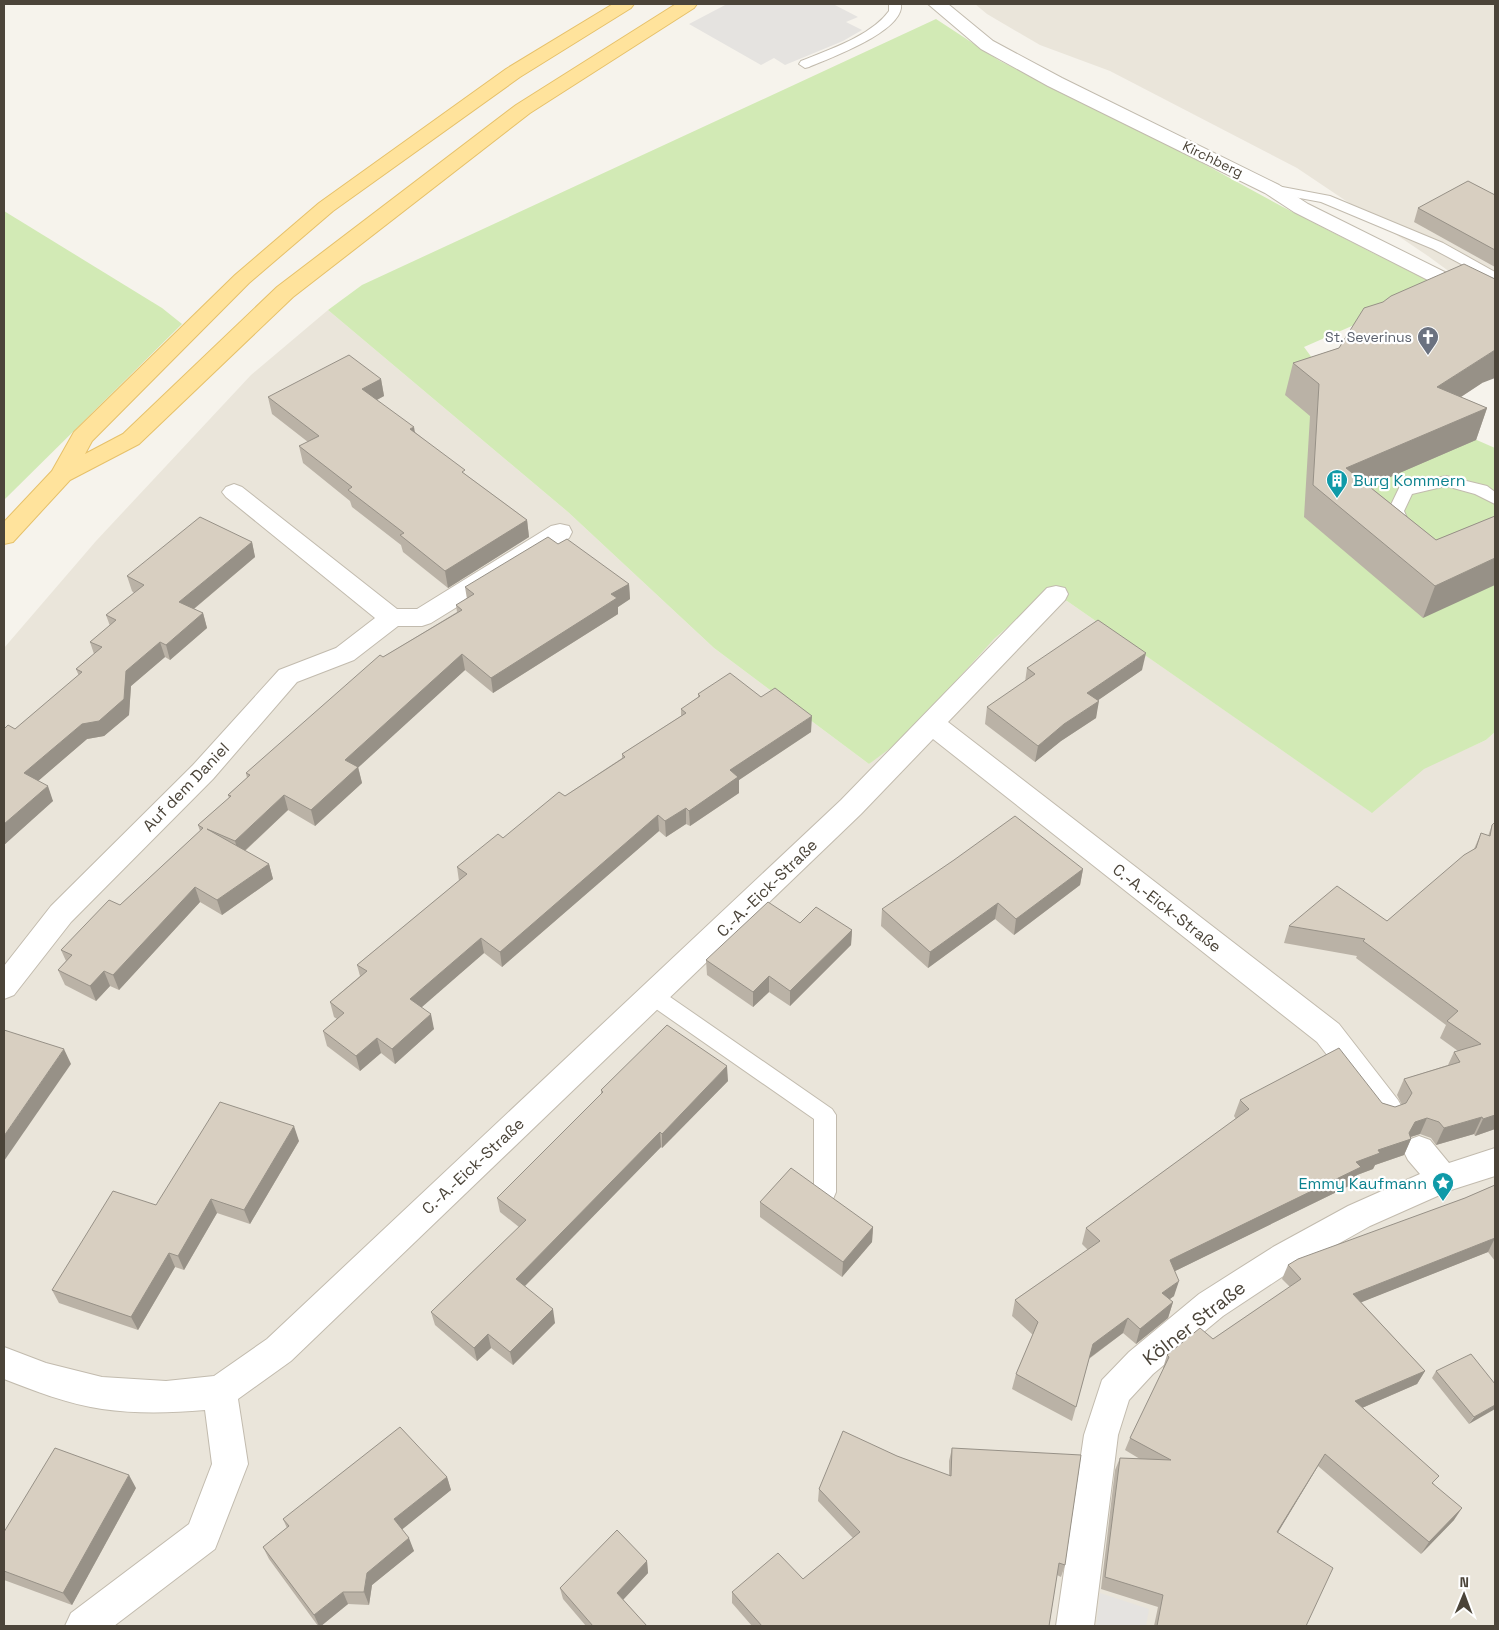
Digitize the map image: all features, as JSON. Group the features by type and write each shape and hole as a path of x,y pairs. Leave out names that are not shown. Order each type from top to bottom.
{"main road":[{"path":"4,536 62,475 82,437 242,279 326,207 513,73 625,4"},
{"path":"62,475 131,439 285,292 523,109 643,30 688,4"}],"street":[{"name":"Kirchberg","path":"937,4 987,45 1055,82 1272,189 1301,208 1495,305"},
{"path":"234,492 392,618 422,616 560,532"},
{"name":"C.-A.-Eick-Straße","path":"220,1392 279,1350 851,807 1056,594"},
{"name":"Auf dem Daniel","path":"4,987 61,914 203,772 288,676 345,654 392,618"},
{"name":"C.-A.-Eick-Straße","path":"932,724 1328,1033 1387,1109"},
{"path":"1418,1150 1443,1179"},
{"name":"Kölner Straße","path":"1075,1626 1101,1435 1114,1391 1141,1363 1211,1305 1276,1262 1359,1216 1443,1179 1495,1162"},
{"path":"4,1363 46,1378 102,1393 166,1397 220,1392 230,1464 202,1536 84,1626"}],"lane":[{"path":"805,64 859,40 884,23 894,12 895,4"},
{"path":"1272,189 1325,200 1359,213 1438,246 1495,278"},
{"path":"1419,539 1404,530 1396,511 1406,490 1446,481 1481,490 1495,499"},
{"path":"653,996 825,1116 824,1192"}],"shaded area":[{"path":"727,4 833,4 858,17 846,22 862,30 843,41 785,65 774,58 761,65 689,24"},
{"path":"975,4 1495,4 1495,305 1428,256 1297,168 1110,71 1040,45 987,14"},
{"path":"328,310 568,512 714,648 869,764 994,639 1043,596 1067,601 1371,812 1424,768 1486,740 1495,732 1495,1626 4,1626 4,648 96,541 251,375"},
{"path":"1100,1593 1149,1609 1146,1626 1096,1626"}],"green space":[{"path":"936,19 1000,61 1136,127 1283,207 1443,286 1304,347 1329,381 1392,403 1495,448 1495,732 1486,740 1424,769 1372,813 1067,601 1043,596 994,639 904,738 869,764 714,648 568,512 328,310 362,285"},
{"path":"4,211 162,308 182,324 4,500"}],"building":[{"path":"1468,181 1495,195 1495,250 1418,208"},
{"path":"1464,264 1495,279 1495,350 1437,387 1487,408 1346,468 1436,540 1495,516 1495,558 1435,586 1313,485 1319,384 1293,363 1339,348 1364,308 1383,302 1391,296"},
{"path":"349,355 381,379 362,389 414,427 410,429 465,470 462,472 527,520 445,571 400,535 404,533 348,490 352,487 299,446 319,436 268,397"},
{"path":"200,517 252,542 179,602 203,613 166,645 160,642 126,671 124,699 99,721 82,724 24,773 48,786 4,824 4,729 8,725 15,729 82,672 76,669 102,647 90,642 116,620 106,615 144,585 127,576"},
{"path":"548,537 558,544 567,539 629,584 611,594 617,598 491,678 462,654 345,760 358,767 311,810 284,795 235,841 207,829 269,864 217,900 195,887 113,975 104,971 90,986 58,970 72,955 61,950 109,900 120,905 203,828 198,825 231,796 228,795 250,775 246,773 380,655 383,657 462,610 456,605 474,594 465,587"},
{"path":"1098,620 1146,653 1087,693 1099,701 1064,724 1038,746 987,707 1035,674 1027,668"},
{"path":"730,673 761,697 775,688 812,716 730,770 738,777 689,811 686,808 665,821 658,815 500,952 481,938 410,999 431,1014 392,1049 377,1038 356,1056 323,1031 344,1013 330,1002 367,971 357,965 467,874 457,867 498,834 503,838 559,792 565,796 625,757 622,754 686,713 681,709 700,696 698,694"},
{"path":"1015,816 1083,869 1016,919 998,903 930,952 882,909 954,860"},
{"path":"1495,822 1495,1115 1444,1128 1439,1122 1427,1118 1415,1122 1409,1133 1411,1139 1378,1150 1380,1153 1356,1162 1361,1167 1170,1260 1179,1281 1162,1293 1173,1302 1140,1329 1128,1318 1093,1344 1076,1407 1016,1374 1038,1322 1015,1300 1100,1241 1086,1228 1249,1109 1240,1100 1339,1048 1382,1103 1395,1107 1406,1103 1412,1093 1404,1079 1460,1062 1454,1052 1481,1044 1447,1021 1458,1011 1363,941 1365,939 1289,926 1337,886 1387,921 1464,855 1476,848 1481,833 1490,836 1492,825"},
{"path":"768,902 800,923 816,907 852,930 790,991 769,976 753,992 706,960"},
{"path":"667,1025 727,1066 662,1134 660,1132 516,1279 553,1309 510,1352 488,1334 474,1348 431,1312 526,1220 497,1198 603,1092 601,1090"},
{"path":"4,1030 64,1049 4,1136"},
{"path":"220,1102 294,1126 244,1210 211,1199 178,1256 169,1253 131,1317 52,1290 113,1191 156,1205"},
{"path":"791,1168 873,1227 843,1262 760,1202"},
{"path":"1495,1185 1495,1238 1353,1294 1425,1371 1355,1401 1439,1476 1432,1483 1462,1508 1429,1542 1325,1454 1277,1532 1333,1568 1306,1626 1157,1626 1163,1595 1105,1577 1120,1458 1171,1460 1130,1438 1169,1357 1167,1355 1200,1328 1213,1339 1301,1279 1288,1265 1298,1259 1465,1198"},
{"path":"1471,1354 1495,1384 1495,1405 1474,1417 1436,1371"},
{"path":"400,1427 447,1477 394,1519 409,1538 367,1573 364,1592 343,1592 314,1615 263,1547 289,1526 283,1519"},
{"path":"843,1431 897,1456 951,1476 952,1448 1081,1455 1065,1565 1059,1563 1049,1626 762,1626 732,1592 778,1553 803,1579 860,1532 819,1489"},
{"path":"55,1448 129,1475 63,1593 4,1571 4,1532"},
{"path":"617,1530 647,1561 617,1593 647,1626 593,1626 560,1588"}],"place":[{"name":"St. Severinus","path":"1428,356"},
{"name":"Burg Kommern","path":"1337,499"},
{"name":"Emmy Kaufmann","path":"1443,1202"}]}
